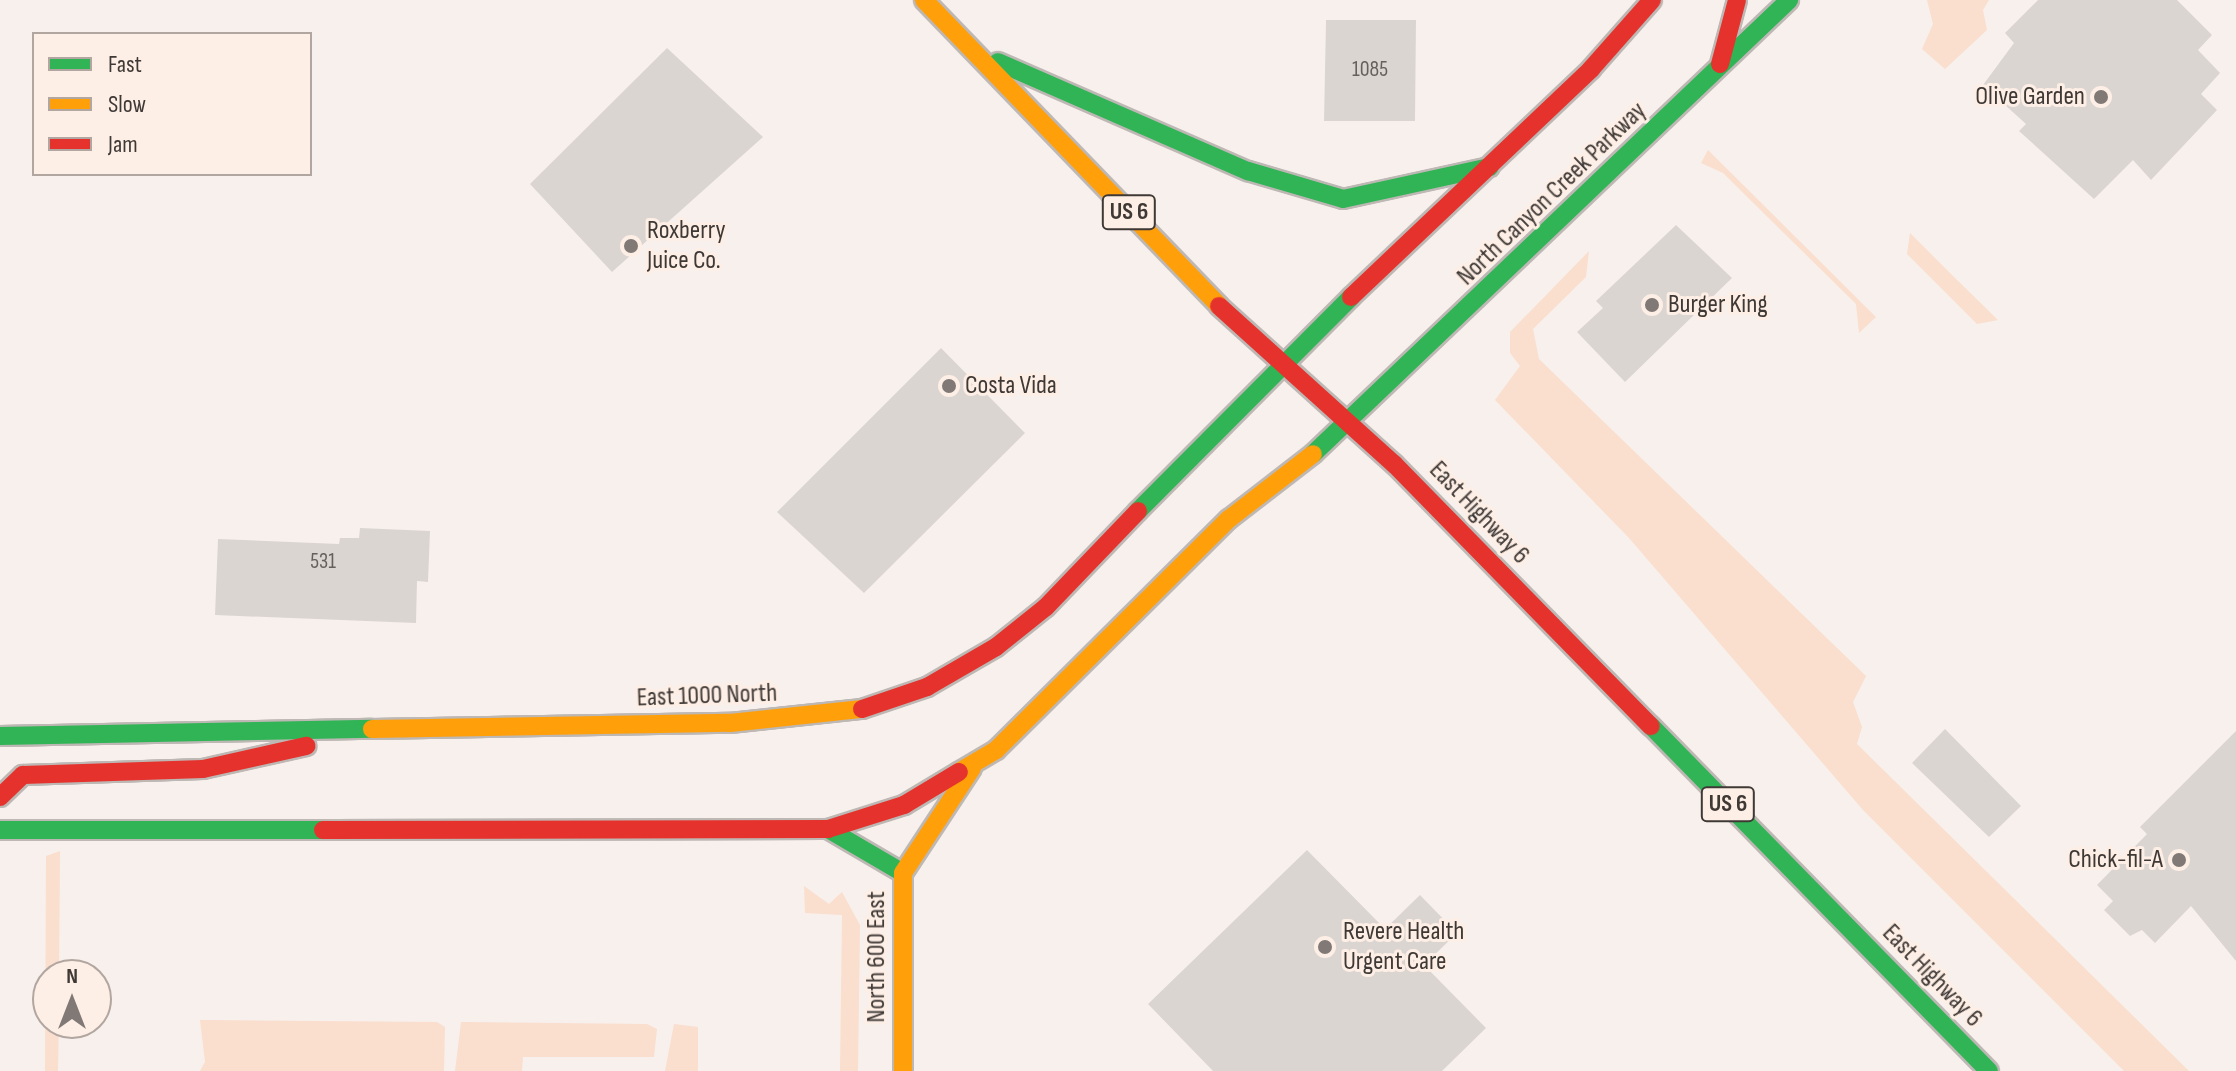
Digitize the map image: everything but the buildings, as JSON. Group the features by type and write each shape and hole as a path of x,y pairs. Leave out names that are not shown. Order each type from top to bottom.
{"main road":[{"name":"East Highway 6","path":"924,0 982,55 1237,325 1350,425 1989,1071"},
{"path":"1282,363 1490,167 1652,0"},
{"path":"1720,64 1737,0"},
{"name":"North Canyon Creek Parkway","path":"1350,425 1789,0"},
{"path":"982,55 1248,171 1343,199 1490,167"},
{"name":"East 1000 North","path":"0,736 730,723 855,711 897,699 996,647 1046,607 1282,363"},
{"path":"0,830 828,829 904,805 972,768 1229,519 1350,425"},
{"path":"0,797 23,775 203,769 297,751 340,730"},
{"name":"North 600 East","path":"903,1071 903,873 972,768"},
{"path":"828,829 903,873"}],"shaded area":[{"path":"1927,0 1989,0 1983,10 1987,30 1945,69 1922,49 1933,24"},
{"path":"1708,150 1876,317 1859,333 1856,304 1723,173 1701,163"},
{"path":"1910,233 1998,320 1977,324 1907,254"},
{"path":"1589,251 1586,277 1533,329 1539,359 1866,676 1853,702 1862,727 1857,744 2189,1071 2124,1071 1863,810 1629,538 1495,400 1520,366 1510,353 1510,332"},
{"path":"60,851 59,959 46,959 46,856"},
{"path":"804,886 829,904 842,892 860,925 858,1071 840,1071 842,915 805,913"},
{"path":"200,1020 437,1022 445,1027 444,1071 200,1071 205,1062"},
{"path":"461,1022 647,1024 657,1029 654,1057 523,1057 522,1071 455,1071"},
{"path":"674,1024 698,1027 698,1071 665,1071"},
{"path":"45,1039 59,1039 58,1071 45,1071"}],"traffic: fast":[{"path":"1313,454 1789,0"},
{"path":"998,62 1248,171 1343,199 1490,167"},
{"path":"1138,511 1351,297"},
{"path":"1651,726 1989,1071"},
{"path":"0,736 372,729"},
{"path":"828,829 903,873"},
{"path":"0,830 323,830"}],"traffic: slow":[{"path":"924,0 1219,306"},
{"path":"959,772 996,750 1229,519 1313,454"},
{"path":"372,729 730,723 862,709"},
{"path":"903,1071 903,873 972,768"}],"traffic: jam":[{"path":"1351,297 1591,69 1652,0"},
{"path":"1720,64 1737,0"},
{"path":"1219,306 1394,464 1651,726"},
{"path":"862,709 927,687 996,647 1046,607 1138,511"},
{"path":"0,797 23,775 203,769 306,746"},
{"path":"323,830 828,829 904,805 959,772"}],"place":[{"name":"Olive Garden","path":"2101,97"},
{"name":"Roxberry Juice Co.","path":"631,246"},
{"name":"Burger King","path":"1652,305"},
{"name":"Costa Vida","path":"949,386"},
{"name":"Chick-fil-A","path":"2179,860"},
{"name":"Revere Health Urgent Care","path":"1325,947"}]}
